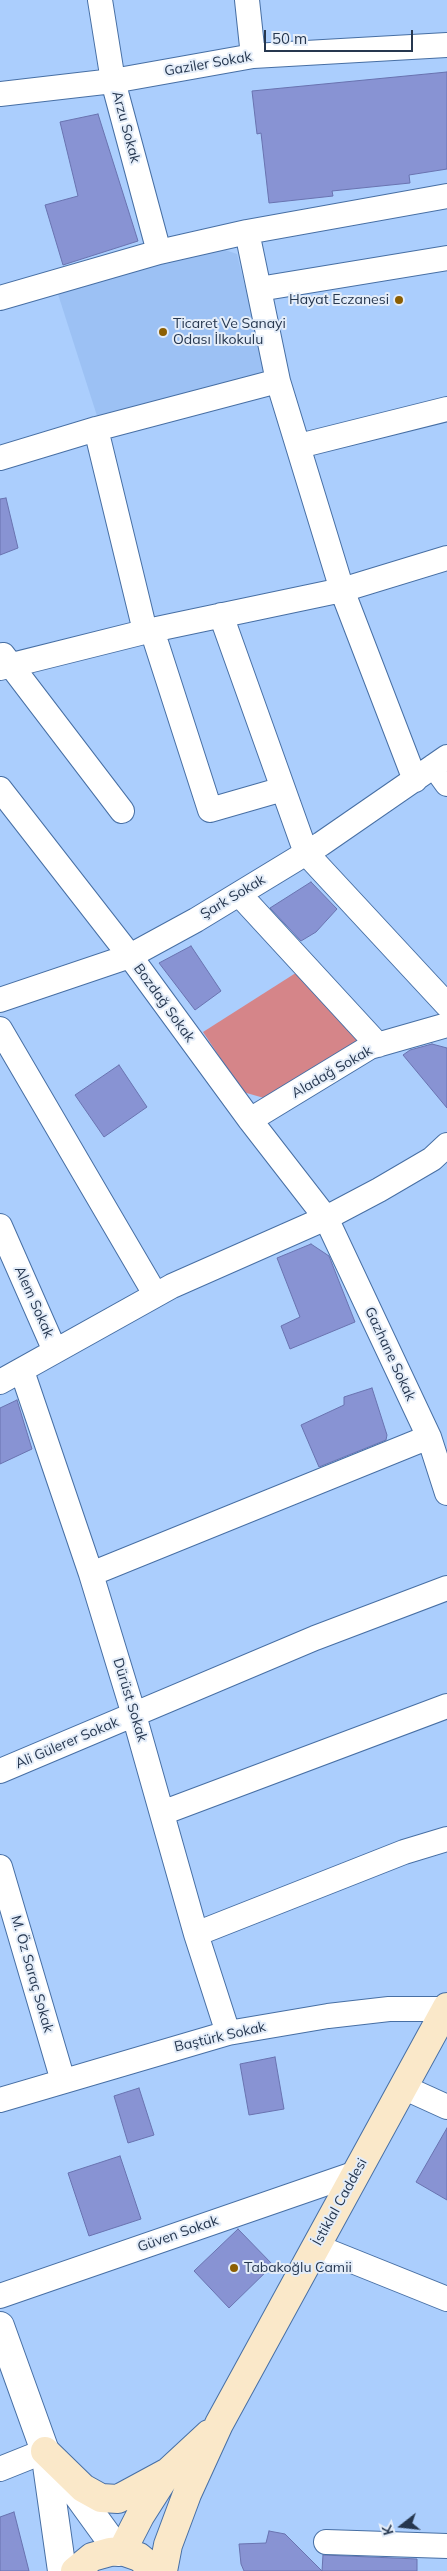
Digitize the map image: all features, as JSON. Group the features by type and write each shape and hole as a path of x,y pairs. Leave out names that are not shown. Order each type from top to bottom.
{"main road":[{"name":"İstiklal Caddesi","path":"163,2571 168,2545 187,2494 220,2424 446,2008"},
{"name":"İstiklal Caddesi","path":"120,2551 168,2472 220,2424"},
{"path":"45,2451 83,2488 101,2498 118,2499 168,2472"},
{"path":"75,2571 92,2557 120,2551 139,2557 156,2571"}],"street":[{"name":"Arzu Sokak","path":"100,0 113,81 159,252"},
{"path":"247,0 253,56"},
{"name":"Gaziler Sokak","path":"0,94 113,81 253,56 447,45"},
{"path":"0,298 159,252 247,232 447,196"},
{"path":"247,232 278,380 342,590 415,780"},
{"path":"259,289 447,258"},
{"path":"0,458 96,429 278,380"},
{"path":"299,446 447,409"},
{"path":"96,429 148,631 210,810 283,789"},
{"path":"122,811 4,661 342,590 447,558"},
{"path":"221,615 306,853 447,1005"},
{"name":"Şark Sokak","path":"0,1000 130,956 239,894 306,853 415,780 443,769"},
{"name":"Bozdağ Sokak","path":"0,789 130,956 250,1120 326,1218"},
{"path":"239,894 378,1044"},
{"name":"Aladağ Sokak","path":"250,1120 378,1044 447,1025"},
{"path":"0,1029 9,1066 155,1294"},
{"path":"0,1382 155,1294 326,1218 432,1159 447,1145"},
{"name":"Gazhane Sokak","path":"326,1218 429,1437 447,1492"},
{"name":"Alem Sokak","path":"0,1226 55,1351"},
{"name":"Dürüst Sokak","path":"22,1371 91,1574 134,1714 196,1934 228,2033"},
{"path":"91,1574 429,1437"},
{"name":"Ali Gülerer Sokak","path":"0,1772 315,1638 447,1588"},
{"path":"162,1813 447,1706"},
{"path":"196,1934 404,1852 447,1839"},
{"name":"M. Öz Saraç Sokak","path":"0,1867 63,2081"},
{"name":"Baştürk Sokak","path":"0,2100 228,2033 328,2016 389,2009 446,2008"},
{"path":"403,2087 447,2107"},
{"name":"Güven Sokak","path":"0,2296 356,2173"},
{"path":"315,2246 447,2299"},
{"path":"0,2328 45,2451 62,2571"},
{"path":"0,2469 45,2451"},
{"path":"45,2451 120,2551"},
{"path":"326,2542 447,2546"}],"shaded area":[{"name":"Ticaret Ve Sanayi Odası İlkokulu","path":"213,246 237,254 266,373 98,419 57,291"},
{"path":"302,969 364,1037 264,1098 243,1092 203,1032"}],"building":[{"path":"447,72 447,169 409,175 410,183 332,191 333,196 269,203 261,133 257,134 252,91"},
{"path":"98,114 138,241 63,265 45,205 78,196 60,122"},
{"path":"6,498 18,548 0,555 0,499"},
{"path":"311,882 337,909 316,932 301,941 270,908"},
{"path":"191,946 221,991 195,1010 159,963"},
{"path":"432,1044 447,1048 447,1108 403,1055 410,1050"},
{"path":"119,1065 147,1107 104,1137 75,1095"},
{"path":"311,1244 329,1256 355,1322 290,1349 281,1326 300,1317 277,1258"},
{"path":"372,1388 387,1435 386,1440 319,1467 301,1425 344,1405 344,1397"},
{"path":"17,1400 32,1449 0,1464 0,1408"},
{"path":"275,2057 284,2109 249,2115 240,2064"},
{"path":"139,2088 154,2135 128,2143 114,2096"},
{"path":"447,2128 447,2200 416,2182"},
{"path":"120,2156 141,2219 89,2236 68,2173"},
{"name":"Tabakoğlu Camii","path":"238,2229 273,2265 229,2308 194,2271"},
{"path":"14,2512 29,2571 0,2571 0,2517"},
{"path":"269,2531 285,2534 322,2571 244,2571 241,2564 239,2544 266,2543"},
{"path":"323,2555 417,2559 417,2571 322,2571"}],"place":[{"name":"Hayat Eczanesi","path":"399,300"},
{"name":"Ticaret Ve Sanayi Odası İlkokulu","path":"163,332"},
{"name":"Tabakoğlu Camii","path":"234,2268"}]}
